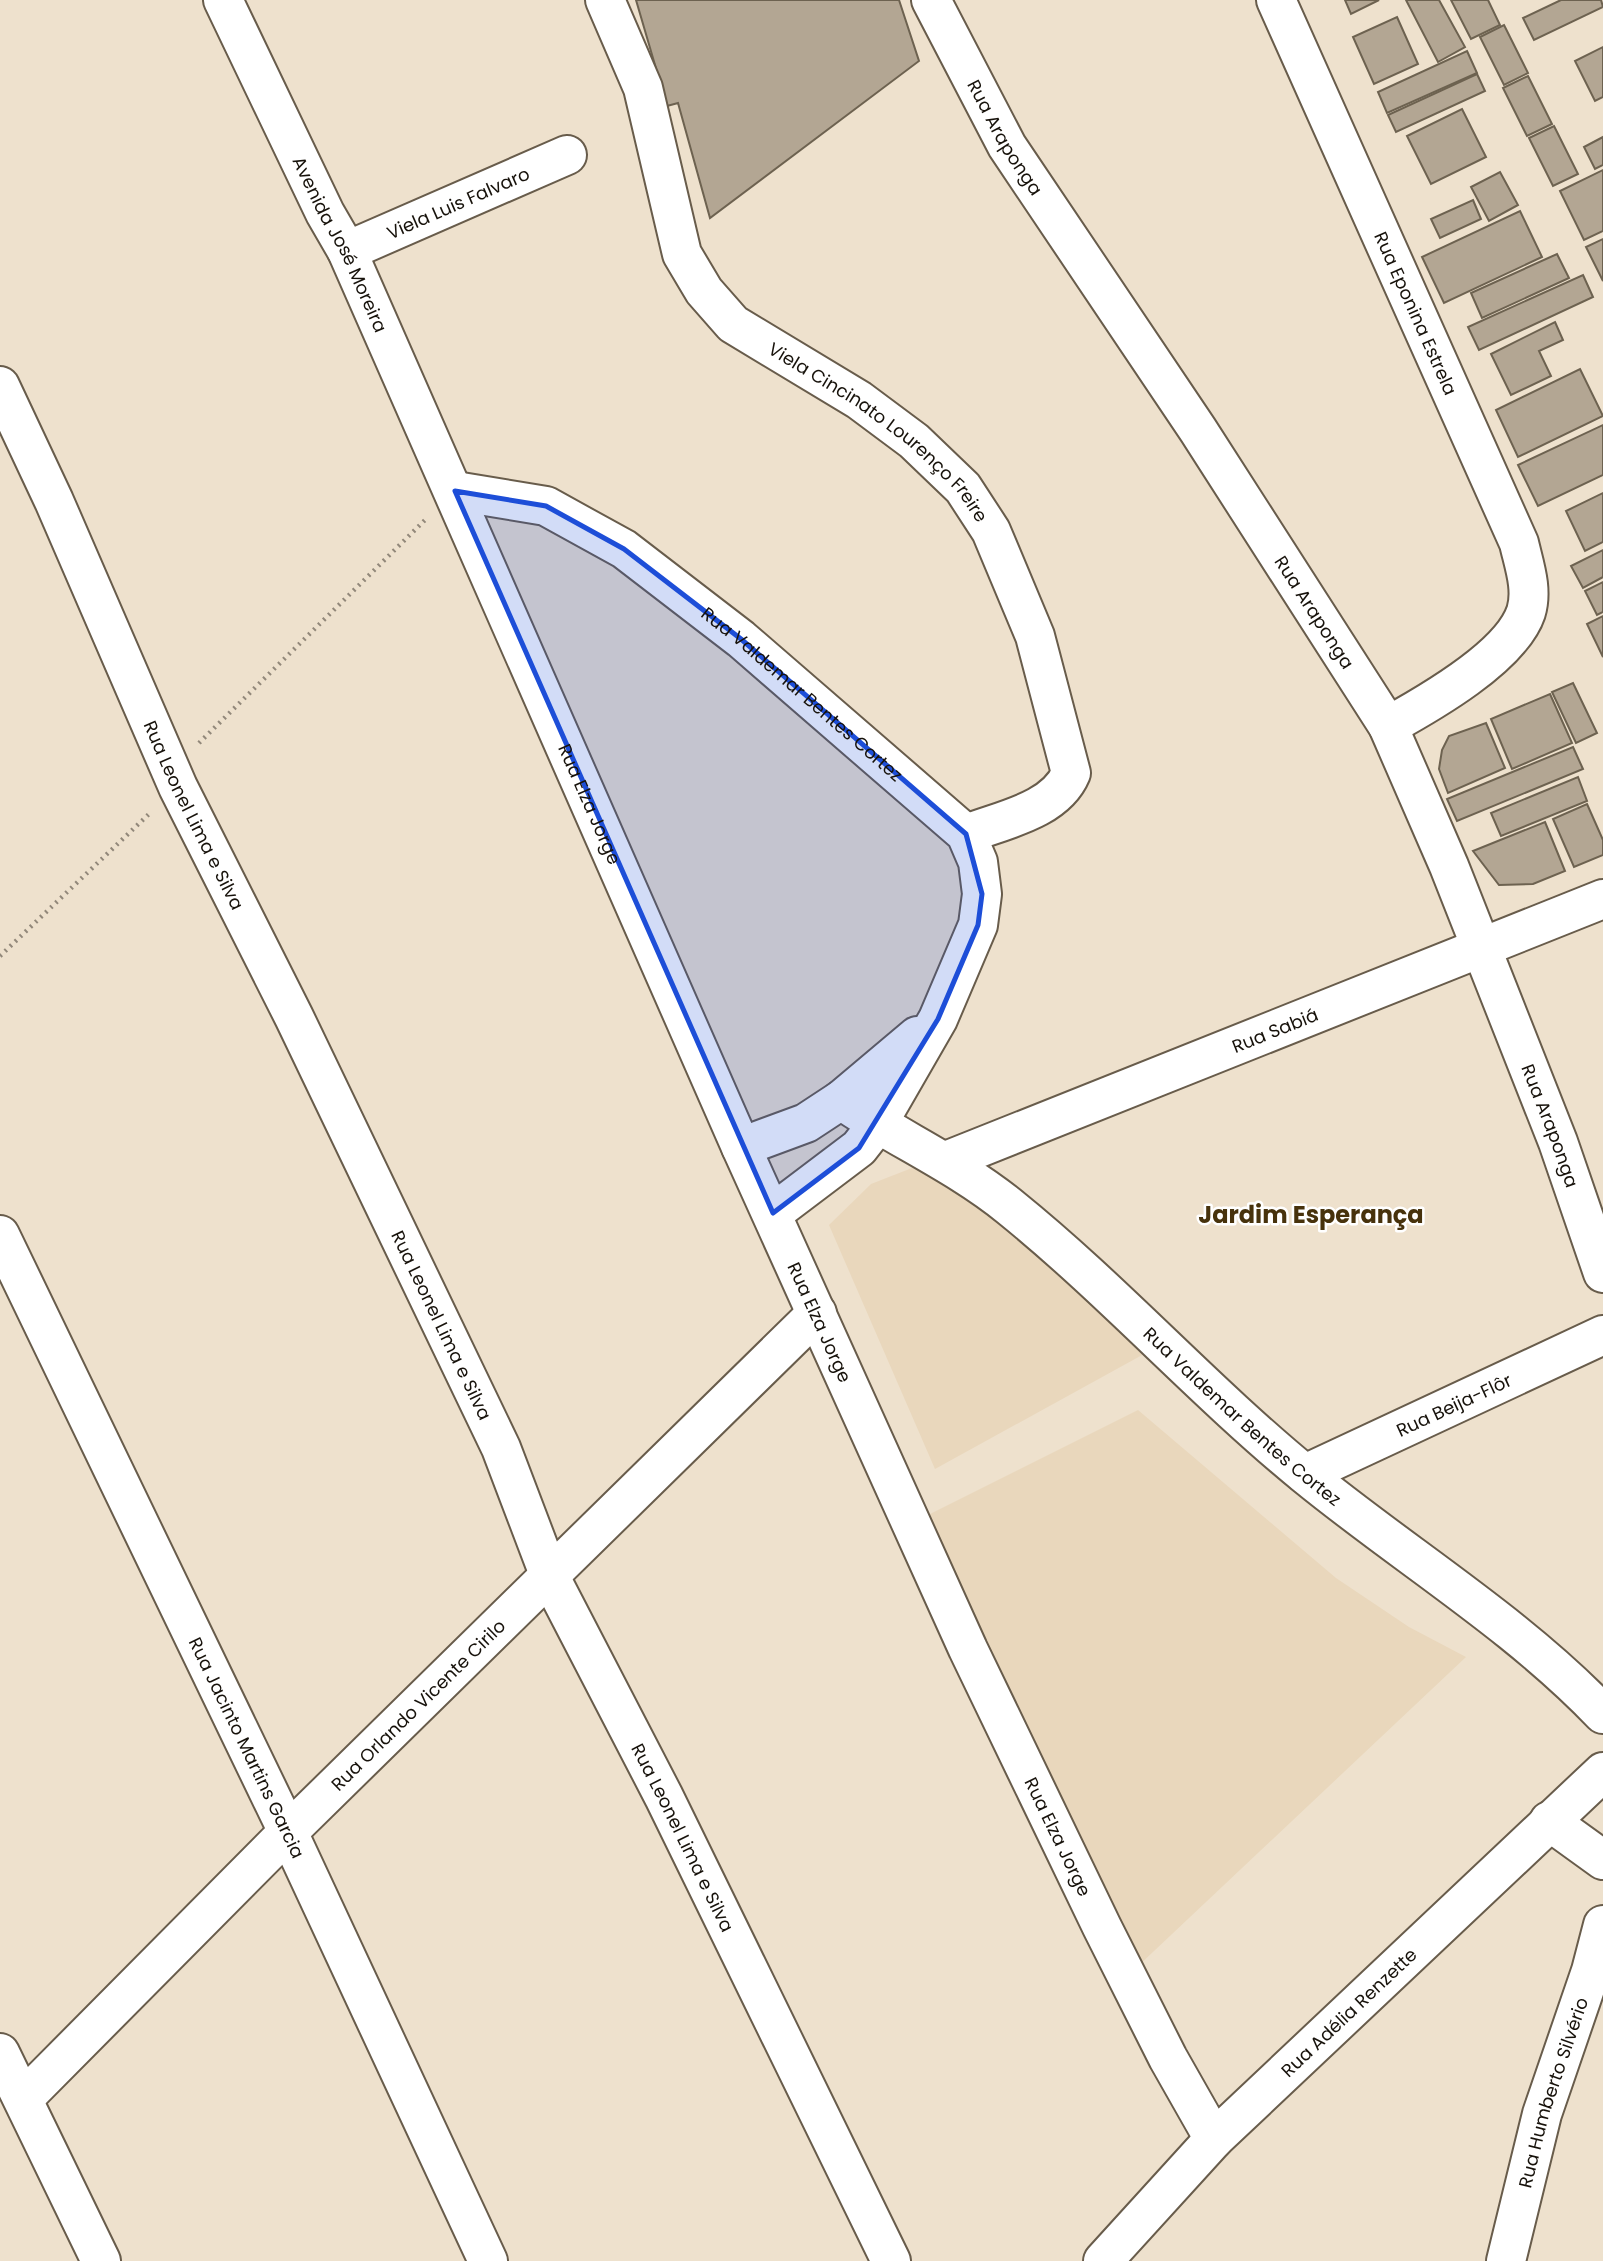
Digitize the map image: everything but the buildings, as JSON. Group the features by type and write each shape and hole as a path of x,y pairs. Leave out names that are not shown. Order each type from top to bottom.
{"street":[{"name":"Avenida José Moreira","path":"223,0 325,213 347,251 455,491"},
{"name":"Viela Cincinato Lourenço Freire","path":"605,0 643,88 682,254 704,291 733,324 859,400 914,440 963,488 991,531 1035,636 1071,773 1065,788 1053,799 966,834"},
{"name":"Rua Araponga","path":"931,0 1007,146 1198,430 1388,726 1482,948 1558,1142 1603,1273"},
{"name":"Rua Eponina Estrela","path":"1276,0 1519,543 1528,582 1527,610 1518,630 1439,698 1388,726"},
{"name":"Viela Luis Falvaro","path":"347,251 567,155"},
{"name":"Rua Leonel Lima e Silva","path":"0,386 54,501 174,778 294,1017 501,1448 550,1577 664,1797 891,2261"},
{"name":"Rua Valdemar Bentes Cortez","path":"455,491 546,506 624,549 741,639 966,834 978,862 981,884 978,925 938,1019 877,1125 859,1148 838,1167 773,1213"},
{"name":"Rua Elza Jorge","path":"455,491 741,1147 968,1649 1102,1927 1168,2058 1214,2139"},
{"name":"Rua Sabiá","path":"946,1161 1603,899"},
{"name":"Rua Valdemar Bentes Cortez","path":"741,1147 806,1123 841,1100 938,1019"},
{"name":"Rua Valdemar Bentes Cortez","path":"841,1100 877,1125 946,1161 1012,1208 1305,1474 1528,1644 1567,1676 1603,1714"},
{"name":"Rua Jacinto Martins Garcia","path":"0,1235 288,1832 488,2261"},
{"name":"Rua Orlando Vicente Cirilo","path":"23,2099 288,1832 817,1313"},
{"name":"Rua Beija-Flôr","path":"1305,1474 1603,1335"},
{"name":"Rua Adélia Renzette","path":"1103,2261 1214,2139 1603,1772"},
{"path":"1549,1821 1603,1860"},
{"name":"Rua Humberto Silvério","path":"1506,2261 1542,2114 1591,1971 1603,1925"},
{"path":"0,2053 101,2261"}],"path":[{"path":"0,956 455,491"}],"highlighted area":[{"path":"455,491 546,506 624,549 741,639 966,834 982,894 978,925 938,1019 859,1148 773,1213"}],"shaded area":[{"path":"912,1168 953,1177 996,1211 1144,1354 935,1469 829,1225 871,1184"},
{"path":"1138,1410 1336,1578 1409,1627 1466,1657 1136,1968 926,1516"}],"district":[{"name":"Jardim Esperança","path":"1311,1214"}]}
